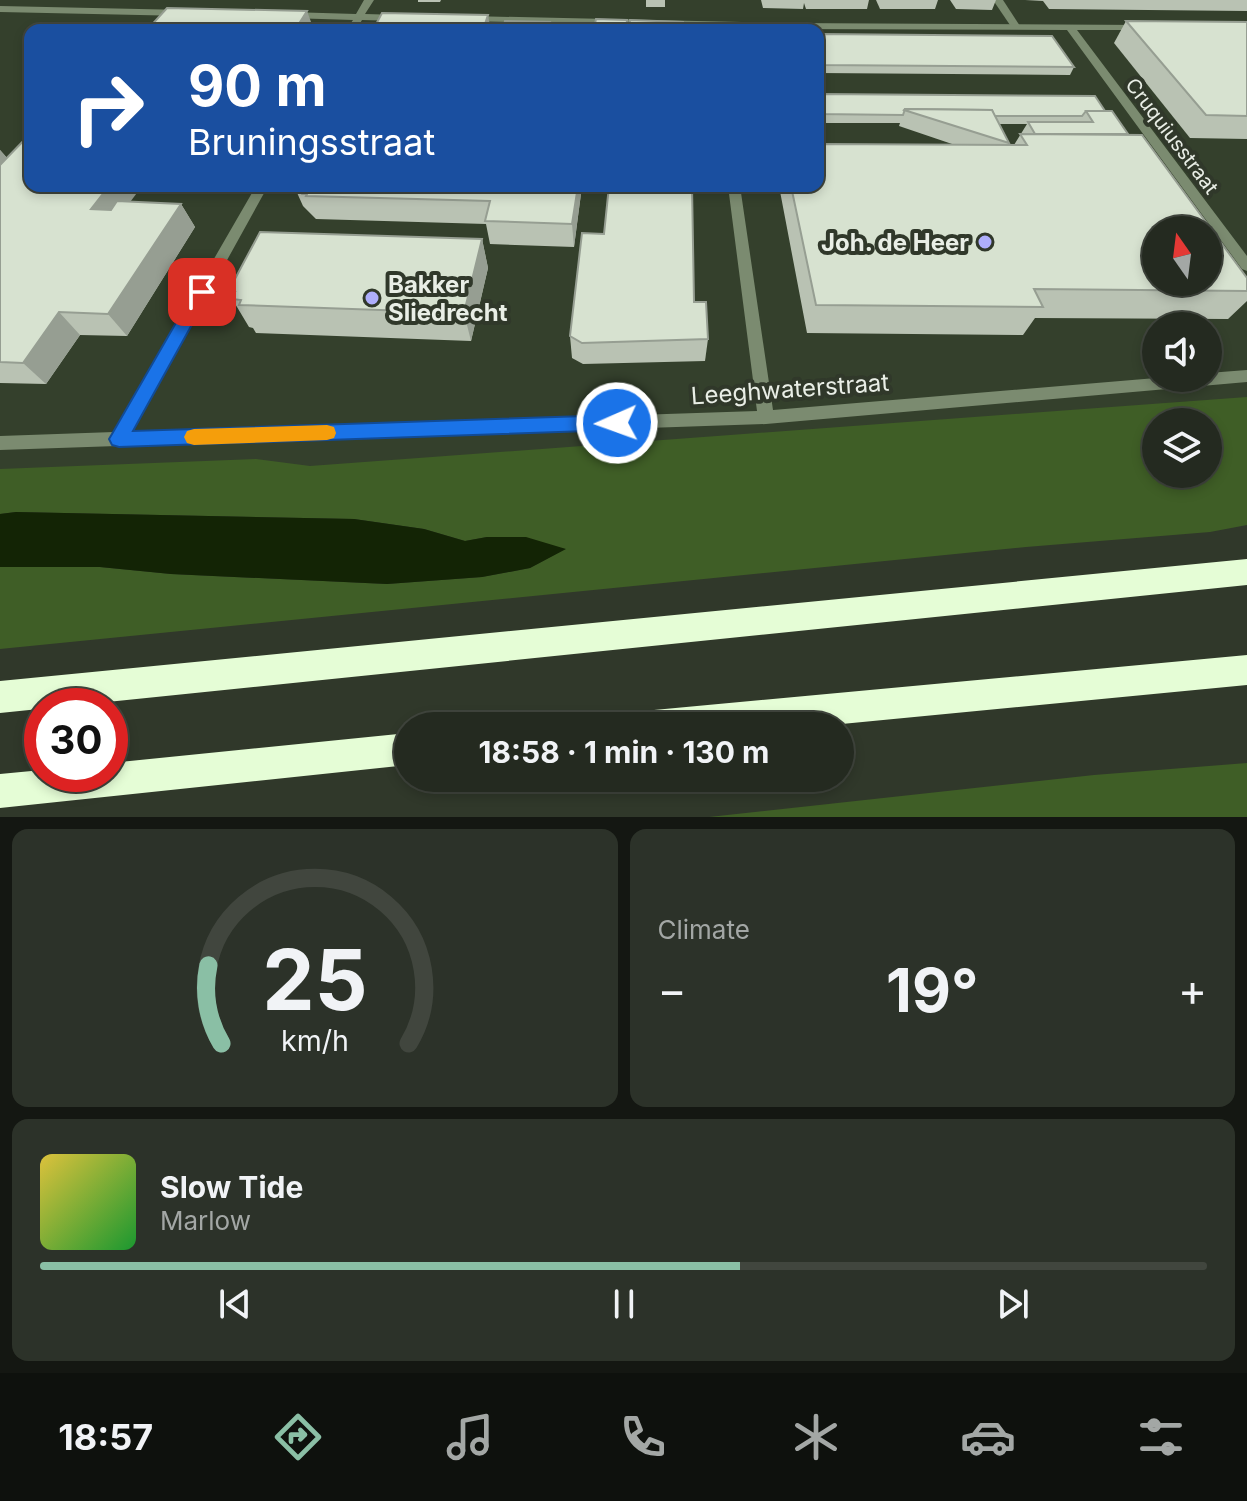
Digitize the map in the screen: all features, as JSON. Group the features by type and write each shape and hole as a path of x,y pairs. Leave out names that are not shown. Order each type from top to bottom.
{"highway":[{"path":"0,697 1247,572"},
{"path":"802,712 1247,670"},
{"path":"0,791 394,750"}],"street":[{"path":"355,24 369,0"},
{"path":"998,0 1015,26"},
{"path":"0,9 194,13"},
{"path":"278,15 410,18"},
{"path":"454,19 597,24"},
{"name":"Cruquiusstraat","path":"1069,26 1247,266"},
{"path":"824,27 1155,27"},
{"path":"119,439 259,192"},
{"path":"735,192 766,417"},
{"name":"Leeghwaterstraat","path":"0,443 766,417 1247,376"}],"shaded area":[{"path":"0,0 1247,0 1247,425 1222,424 1222,408 1142,408 1142,423 0,495"},
{"path":"0,514 354,519 424,529 465,541 487,537 526,537 566,549 530,568 482,577 387,584 171,574 100,567 0,567"}],"green space":[{"path":"1247,397 1247,525 1210,532 1026,547 0,649 0,567 100,567 171,574 387,584 482,577 530,568 565,549 487,537 465,541 424,529 354,519 0,514 0,469 256,459 310,466"},
{"path":"1247,763 1247,817 709,817 1094,775"}],"building":[{"path":"167,8 307,11 299,24 152,24"},
{"path":"382,13 488,15 485,24 376,24"},
{"path":"596,19 627,20 627,24 595,24"},
{"path":"630,20 683,22 683,24 630,24"},
{"path":"505,21 550,22 550,24 504,24"},
{"path":"1126,21 1247,22 1247,116 1206,115"},
{"path":"824,34 1052,36 1074,67 824,65"},
{"path":"824,94 1095,96 1105,111 1086,111 1082,116 994,116 992,110 905,109 903,115 824,114"},
{"path":"904,110 992,110 1009,143"},
{"path":"1086,111 1112,111 1128,134 1035,134 1028,122 1093,122"},
{"path":"1020,134 1142,135 1201,216 1142,216 1142,290 1034,289 1043,307 816,305 792,192 824,192 824,144 1027,145"},
{"path":"24,140 24,192 104,192 91,209 111,210 117,201 181,204 108,314 59,312 23,363 0,362 0,165"},
{"path":"300,192 577,192 572,224 485,221 490,201"},
{"path":"608,192 692,192 694,302 706,302 708,339 582,343 570,336 582,233 604,234"},
{"path":"260,232 482,239 464,313 239,305 241,300 232,299 235,292 228,292"},
{"path":"1222,244 1247,278 1247,291 1222,291"}],"slow traffic":[{"path":"194,437 327,433"}],"place":[{"name":"Joh. de Heer","path":"985,242"},
{"name":"Bakker Sliedrecht","path":"372,298"}],"route":[{"path":"202,292 119,439 617,423"}]}
